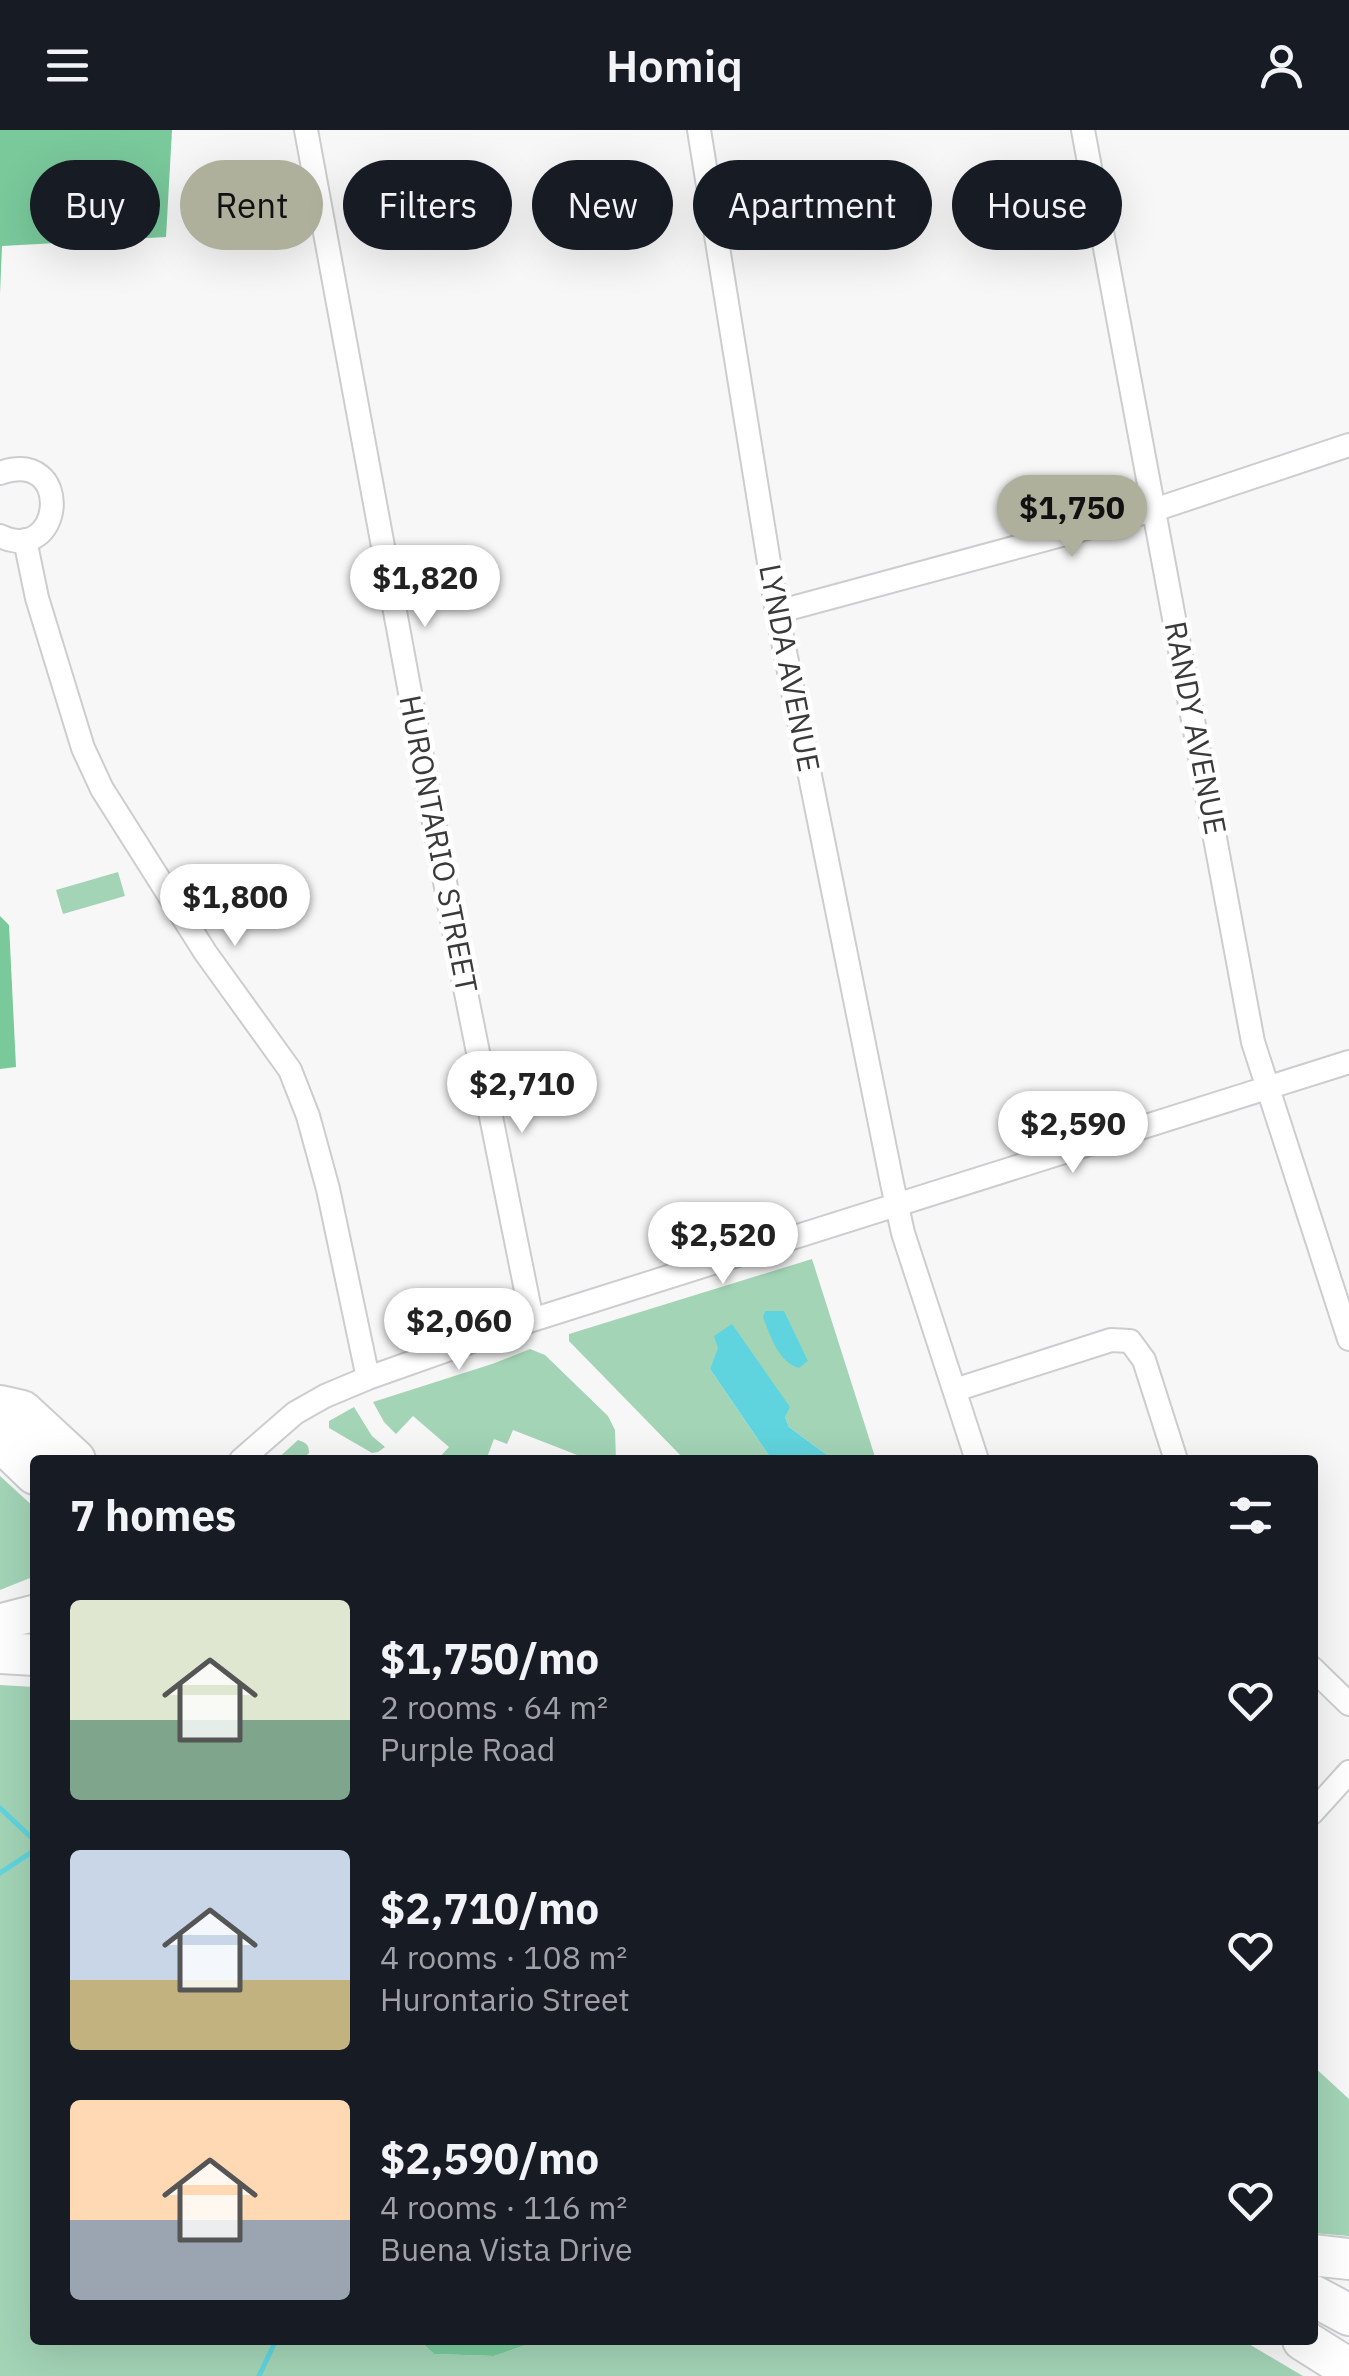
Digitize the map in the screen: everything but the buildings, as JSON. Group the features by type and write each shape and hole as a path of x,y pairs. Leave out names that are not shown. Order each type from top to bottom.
{"highway":[{"path":"0,1406 22,1411 70,1455"},
{"path":"0,1440 30,1469"},
{"path":"0,1652 30,1655"},
{"path":"1318,2256 1349,2259"},
{"path":"1318,2298 1349,2315"},
{"path":"1310,2345 1349,2369"}],"main road":[{"path":"0,1622 30,1614"}],"street":[{"name":"HURONTARIO STREET","path":"306,130 449,906 532,1320"},
{"name":"LYNDA AVENUE","path":"699,130 777,612 903,1232 975,1455"},
{"name":"RANDY AVENUE","path":"1083,130 1253,1042 1349,1339"},
{"path":"777,612 1154,510 1349,445"},
{"path":"0,472 34,472 44,480 54,502 46,527 36,535 25,540 0,536"},
{"path":"25,540 37,598 82,748 102,788 205,952 290,1070 328,1189 368,1378"},
{"path":"248,1455 295,1414 368,1378 532,1320 1349,1062"},
{"path":"954,1390 1111,1340 1130,1341 1144,1360 1174,1455"},
{"path":"1318,1674 1349,1704"},
{"path":"1318,1806 1349,1772"}],"green space":[{"path":"0,130 172,130 166,237 160,237 160,160 30,160 30,244 2,246 0,294"},
{"path":"118,872 125,896 63,914 56,890"},
{"path":"0,916 9,925 16,1067 0,1069"},
{"path":"812,1259 874,1455 827,1455 789,1427 785,1417 719,1348 710,1369 769,1455 680,1455 569,1341 569,1334"},
{"path":"530,1349 545,1355 608,1416 615,1430 616,1455 577,1455 513,1430 507,1444 494,1439 488,1455 442,1455 449,1447 413,1416 396,1434 373,1402"},
{"path":"354,1407 372,1436 385,1447 378,1452 372,1453 329,1428 329,1421"},
{"path":"298,1440 305,1443 309,1453 307,1455 282,1455"},
{"path":"0,1476 30,1503 30,1578 0,1590"},
{"path":"0,1685 30,1687 30,2345 424,2345 434,2354 494,2356 526,2345 1250,2345 1303,2376 0,2376"},
{"path":"1318,2071 1349,2099 1349,2236 1318,2233"},
{"path":"424,2345 526,2345 494,2356 434,2354"}],"water":[{"path":"765,1311 784,1311 808,1361 799,1368 776,1347 763,1317"},
{"path":"732,1324 790,1407 785,1417 789,1427 827,1455 769,1455 710,1369 718,1348 714,1336"}],"waterway":[{"path":"0,1808 30,1836"},
{"path":"0,1873 30,1853"},
{"path":"259,2376 274,2345"}]}
